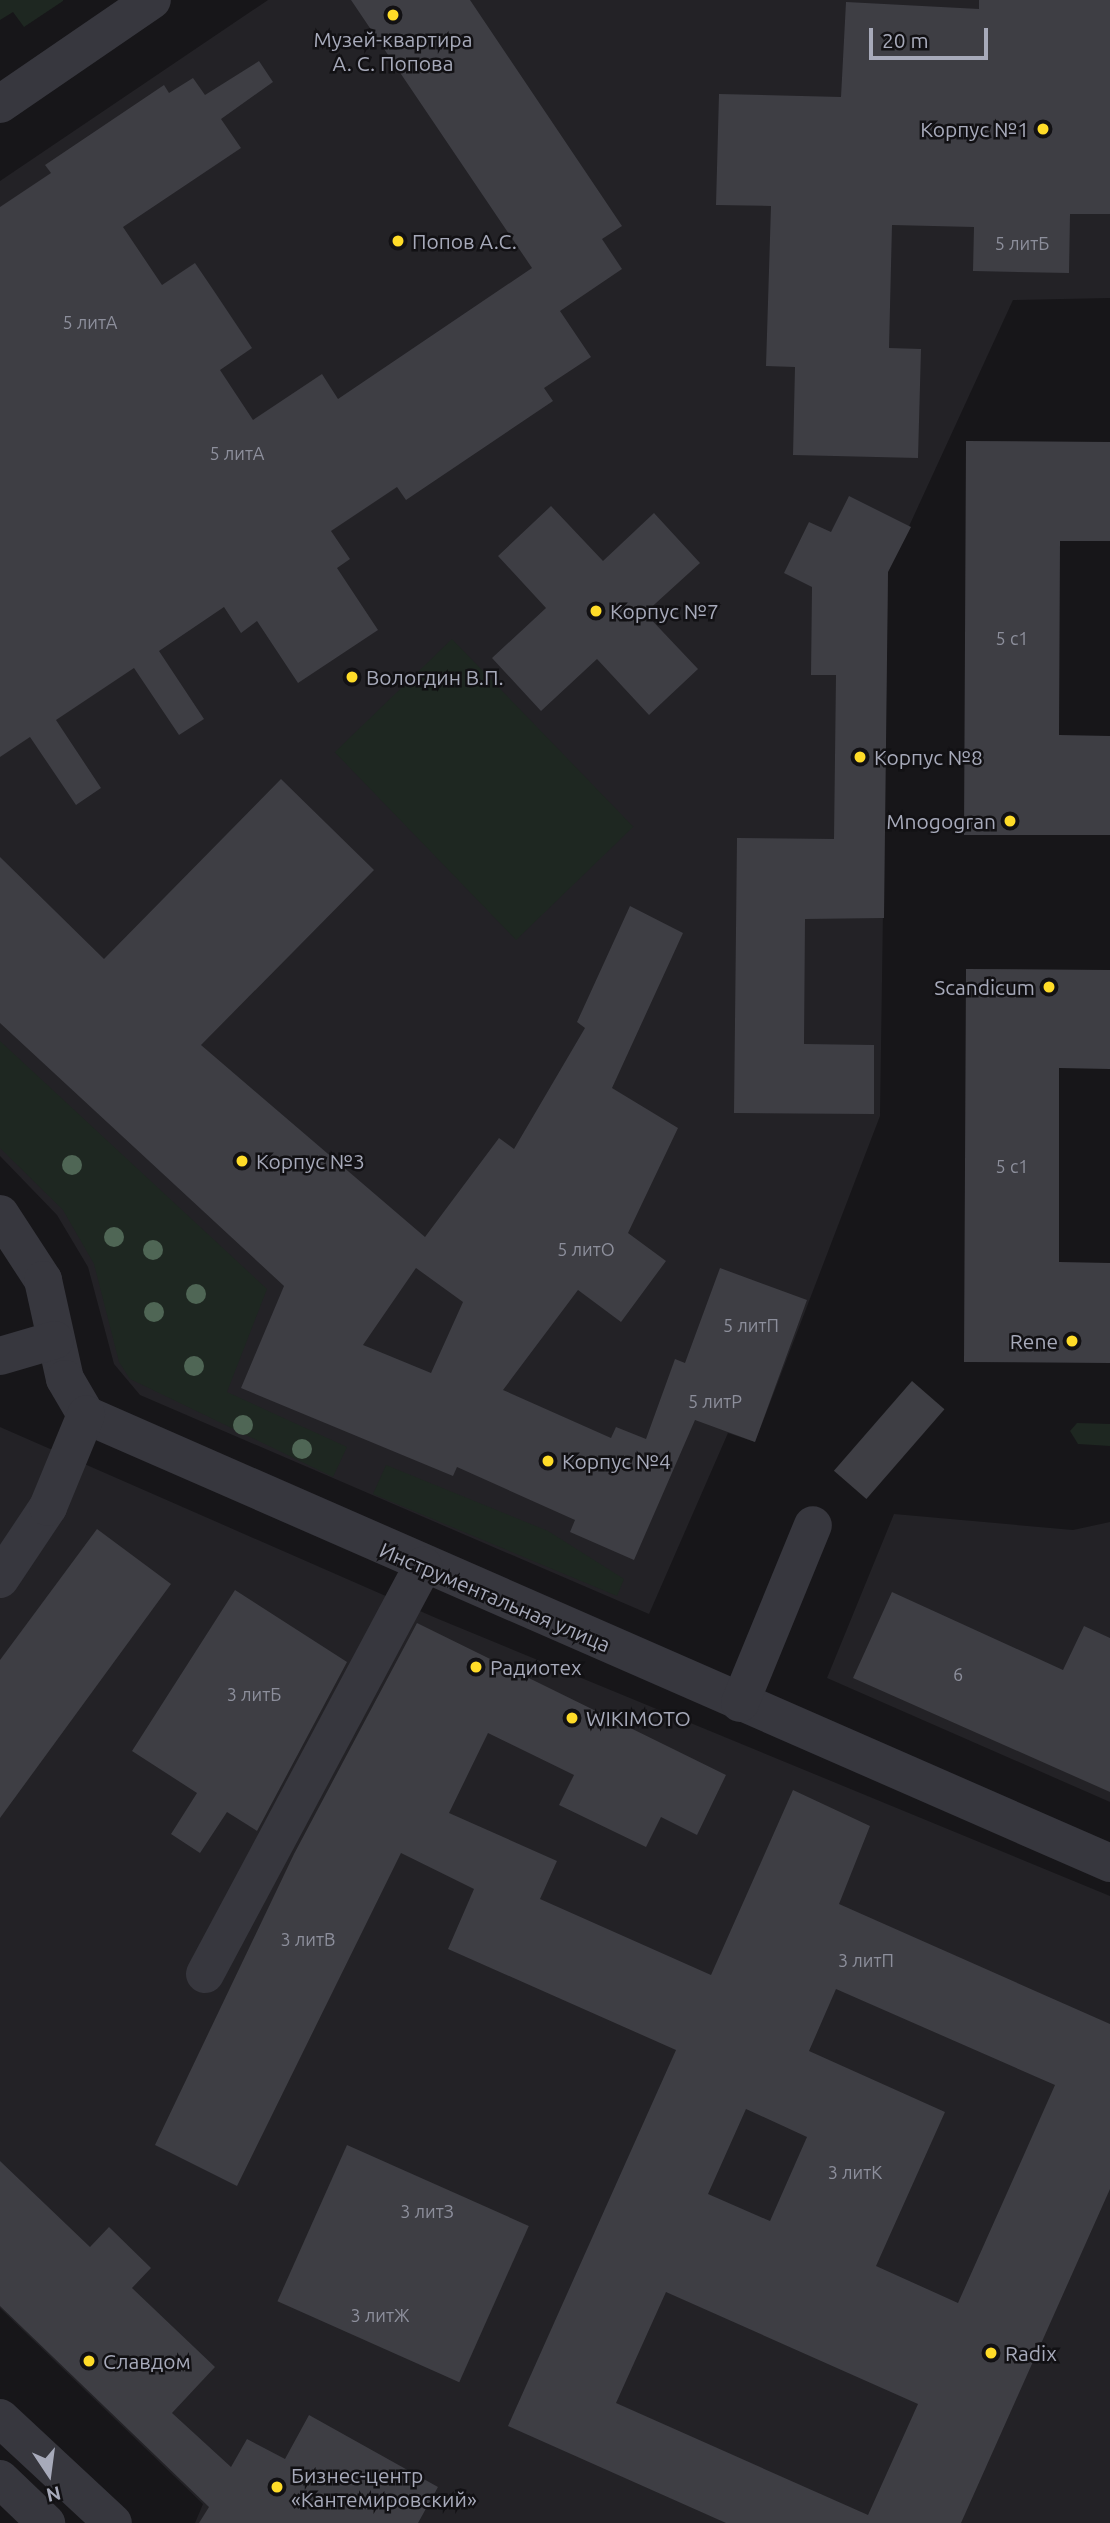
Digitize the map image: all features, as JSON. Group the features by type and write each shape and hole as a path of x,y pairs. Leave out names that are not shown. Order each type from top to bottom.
{"street":[{"path":"0,104 152,0"},
{"path":"0,1214 17,1231 43,1280 65,1379 86,1415 48,1507 0,1579"},
{"path":"0,1356 55,1340"},
{"name":"Инструментальная улица","path":"86,1415 424,1566 1110,1863"},
{"path":"740,1703 813,1525"},
{"path":"205,1975 424,1566"},
{"path":"0,2418 113,2523"},
{"path":"0,2479 46,2523"}],"shaded area":[{"path":"0,0 63,1 24,27 13,12 0,20"},
{"path":"268,0 1110,0 1110,298 1013,300 888,572 880,1116 755,1442 728,1433 649,1614 140,1395 114,1364 88,1267 57,1215 0,1156 0,181"},
{"path":"452,639 633,827 516,940 335,752"},
{"path":"0,1041 267,1289 227,1392 347,1447 333,1477 130,1379 119,1362 94,1264 63,1210 0,1148"},
{"path":"1077,1423 1110,1424 1110,1446 1078,1444 1070,1431"},
{"path":"0,1427 436,1618 1110,1896 1110,2523 195,2523 203,2504 0,2308"},
{"path":"386,1465 548,1531 624,1579 617,1596 373,1494"},
{"path":"894,1514 1073,1530 1110,1522 1110,1802 827,1678"}],"building":[{"path":"351,0 470,0 622,226 602,239 622,269 560,311 591,357 544,388 553,401 406,500 397,487 331,531 350,559 337,568 378,630 298,683 257,621 241,633 224,607 159,651 204,719 179,735 134,668 56,720 101,788 76,805 30,737 0,757 0,207 51,173 45,165 164,85 169,93 193,78 205,95 259,61 273,82 221,119 241,148 123,227 162,285 195,263 214,291 252,348 220,370 253,420 322,374 338,399 532,268"},
{"path":"979,0 1110,0 1110,214 1070,214 1069,273 973,271 974,227 892,225 889,348 921,349 918,458 793,455 795,367 766,366 771,206 716,205 719,94 841,97 846,2 979,9"},
{"path":"966,441 1110,442 1110,541 1060,541 1059,735 1110,736 1110,835 964,835"},
{"name":"Корпус №8","path":"849,496 911,527 888,572 884,918 805,919 804,1044 874,1045 874,1114 734,1113 737,838 834,839 836,675 811,675 812,587 784,573 809,522 831,532"},
{"name":"Корпус №7","path":"551,506 603,561 654,513 700,563 645,613 698,669 649,715 597,659 541,711 492,658 546,608 498,556"},
{"path":"281,779 374,870 201,1045 425,1237 499,1138 514,1149 585,1028 577,1022 630,906 683,933 612,1088 678,1128 628,1233 666,1261 621,1322 578,1290 503,1390 611,1438 616,1427 646,1439 675,1359 685,1363 720,1268 807,1300 755,1442 695,1420 634,1560 570,1532 575,1520 457,1467 453,1476 241,1388 284,1286 0,1023 0,857 104,959","holes":["416,1268 463,1302 431,1373 363,1345"]},
{"path":"966,969 1110,970 1110,1069 1059,1068 1059,1262 1110,1263 1110,1363 964,1362"},
{"path":"912,1381 944,1409 866,1499 834,1471"},
{"path":"97,1529 171,1584 0,1818 0,1660"},
{"path":"235,1590 347,1662 257,1831 227,1812 200,1853 171,1834 197,1793 132,1751"},
{"path":"892,1592 1063,1670 1084,1626 1110,1638 1110,1792 853,1678"},
{"path":"417,1623 726,1775 697,1835 661,1817 646,1847 559,1805 574,1775 488,1733 449,1813 557,1861 540,1899 711,1975 793,1790 870,1826 839,1904 1110,2024 1110,2189 961,2523 726,2523 508,2426 676,2050 448,1949 474,1889 401,1853 237,2186 155,2145 294,1854","holes":["836,1989 1055,2085 958,2303 876,2266 945,2112 809,2051","746,2109 807,2137 770,2221 708,2194","666,2292 918,2404 868,2515 616,2403"]},
{"path":"347,2145 529,2226 459,2382 277,2301"},
{"path":"0,2161 90,2247 109,2227 151,2268 132,2288 215,2367 172,2413 231,2467 247,2439 285,2459 309,2415 438,2487 418,2523 199,2523 209,2507 0,2306"}],"place":[{"name":"Музей-квартира А. С. Попова","path":"393,15"},
{"name":"Корпус №1","path":"1043,129"},
{"name":"Попов А.С.","path":"398,241"},
{"name":"Корпус №7","path":"596,611"},
{"name":"Вологдин В.П.","path":"352,677"},
{"name":"Корпус №8","path":"860,757"},
{"name":"Mnogogran","path":"1010,821"},
{"name":"Scandicum","path":"1049,987"},
{"name":"Корпус №3","path":"242,1161"},
{"name":"Rene","path":"1072,1341"},
{"name":"Корпус №4","path":"548,1461"},
{"name":"Радиотех","path":"476,1667"},
{"name":"WIKIMOTO","path":"572,1718"},
{"name":"Radix","path":"991,2353"},
{"name":"Славдом","path":"89,2361"},
{"name":"Бизнес-центр «Кантемировский»","path":"277,2487"}]}
